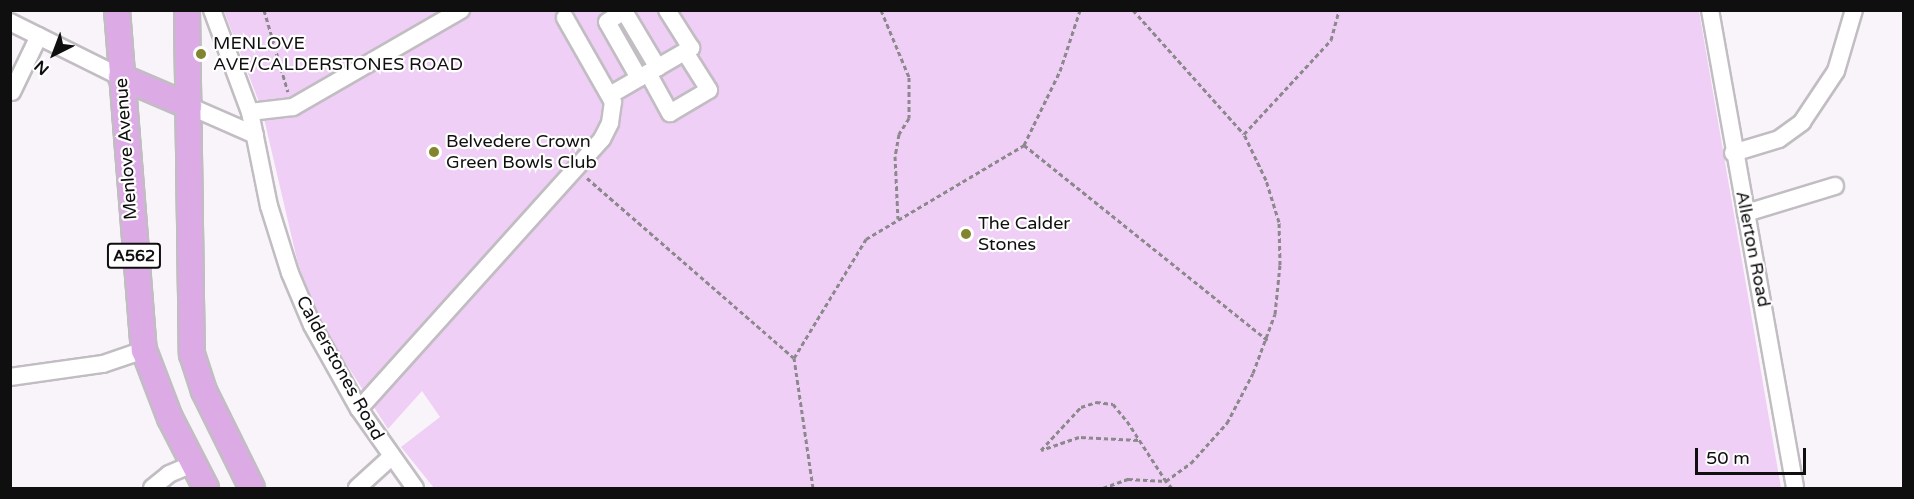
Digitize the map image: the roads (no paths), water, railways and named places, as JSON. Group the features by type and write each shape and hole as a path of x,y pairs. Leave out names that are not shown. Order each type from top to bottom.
{"highway":[{"name":"Menlove Avenue","path":"117,10 144,350 158,392 206,489"},
{"path":"187,10 192,354 204,391 252,489"},
{"path":"121,77 189,106"}],"street":[{"name":"Calderstones Road","path":"212,10 250,112 268,206 290,273 312,325 359,409 390,458 415,489"},
{"path":"250,112 293,107 460,10"},
{"path":"610,95 690,48 667,10"},
{"name":"Allerton Road","path":"1710,10 1733,153 1746,213 1795,489"},
{"path":"1733,153 1779,139 1802,122 1836,71 1854,10"},
{"path":"359,409 602,139 610,123 610,95 565,18"},
{"path":"10,22 121,77"},
{"path":"12,92 39,36"},
{"path":"648,73 670,113 709,90 685,52"},
{"path":"189,106 255,135"},
{"path":"1746,213 1835,186"},
{"path":"10,377 103,364 144,350"},
{"path":"357,489 390,458"},
{"path":"152,489 169,474 193,464"}],"place":[{"name":"MENLOVE AVE/CALDERSTONES ROAD","path":"201,54"},
{"name":"Belvedere Crown Green Bowls Club","path":"434,152"},
{"name":"The Calder Stones","path":"966,234"}]}
